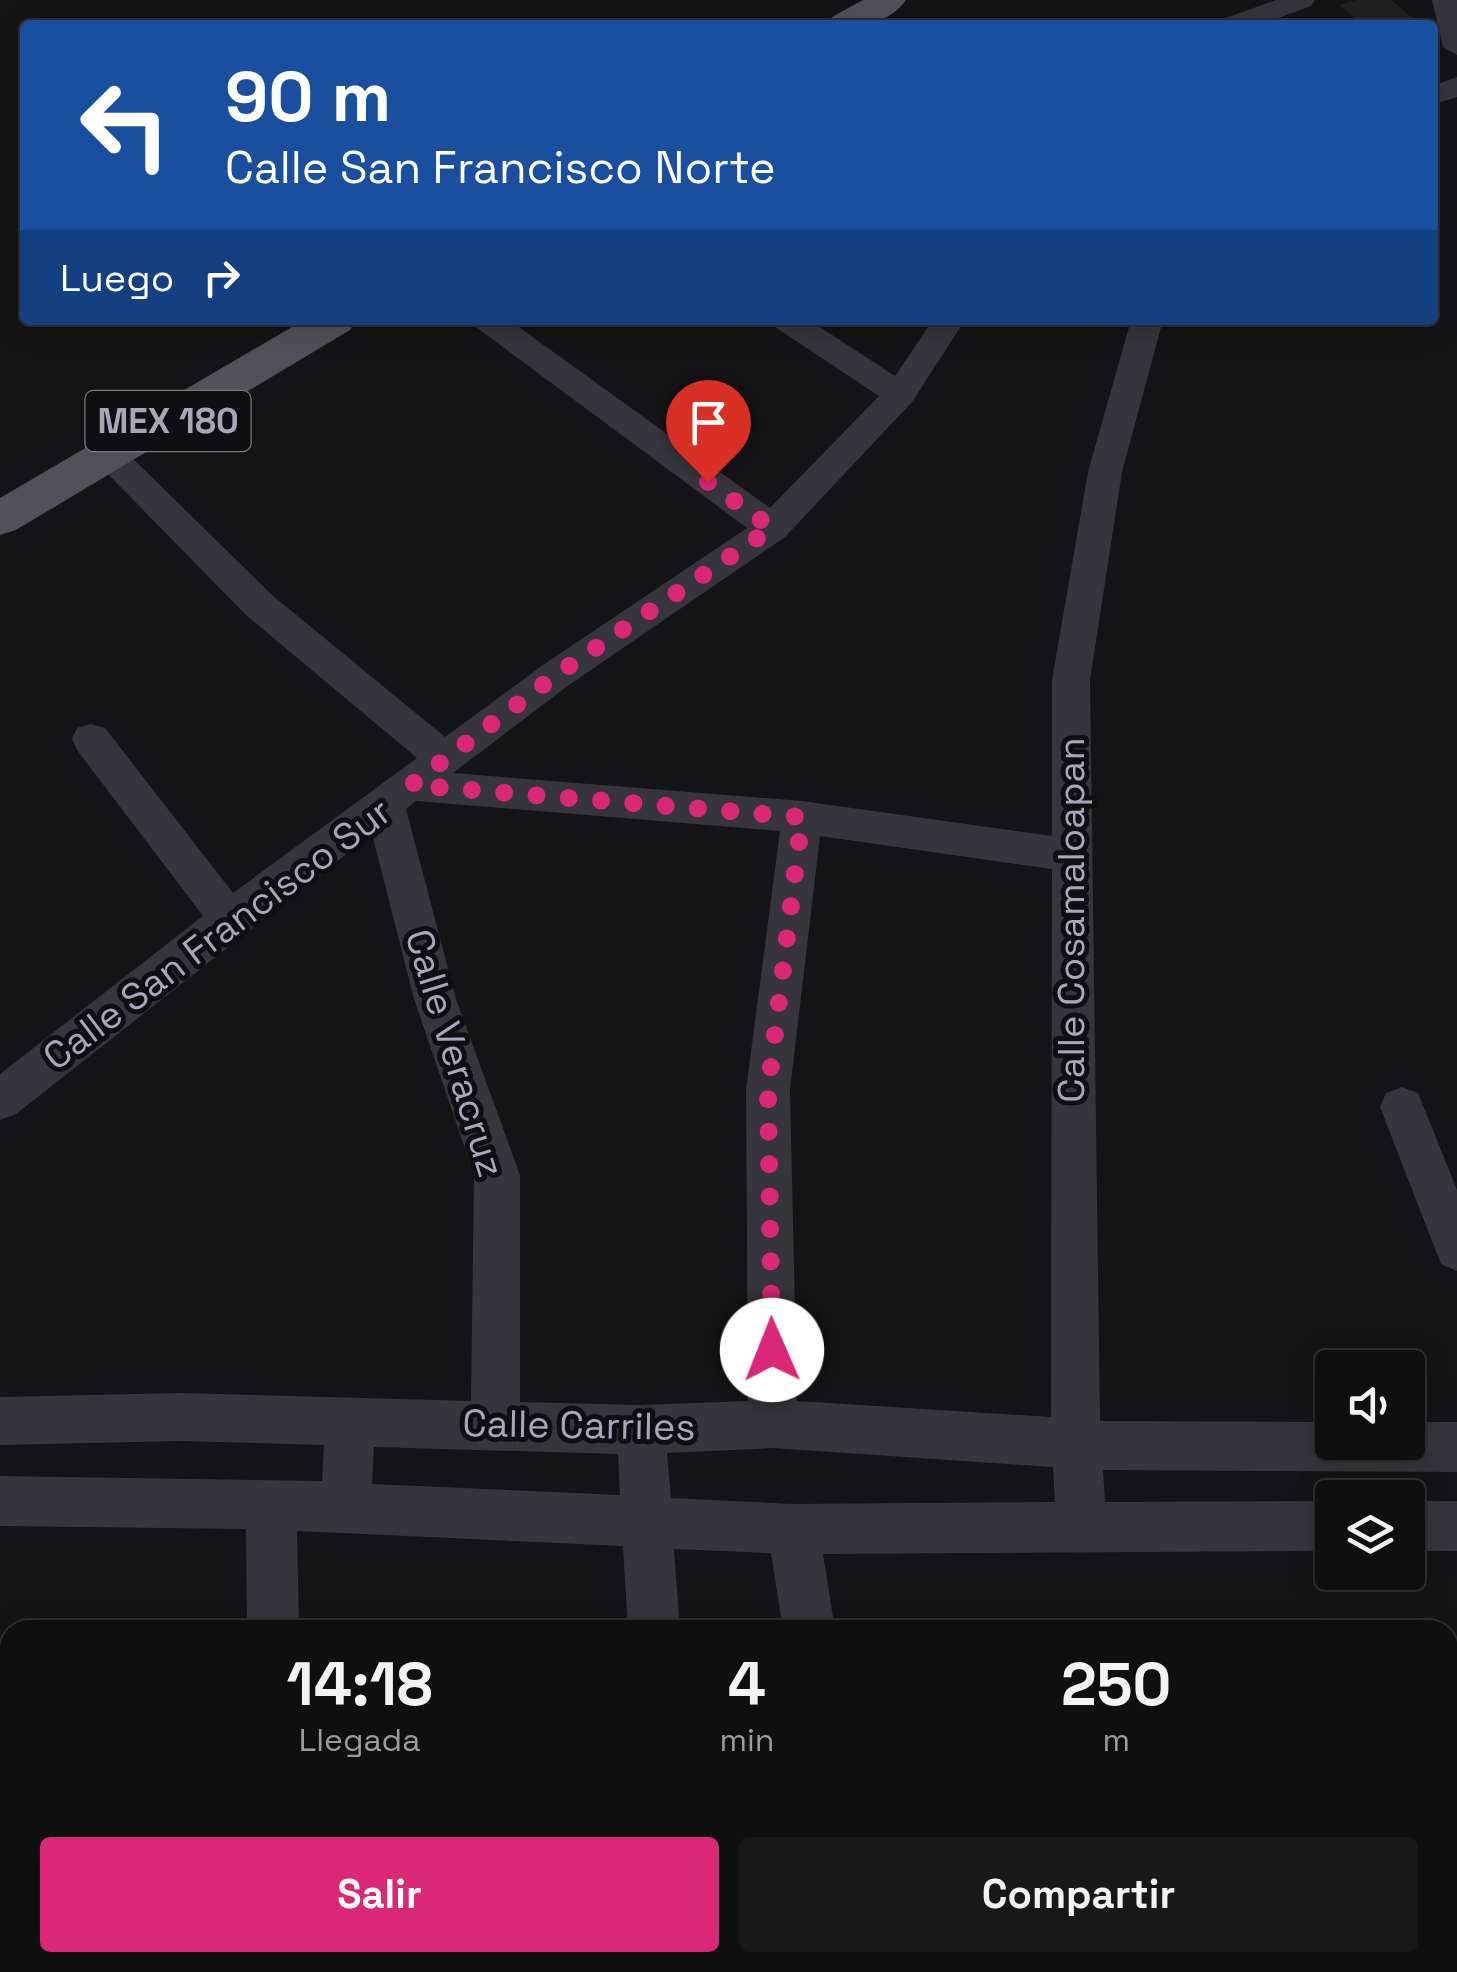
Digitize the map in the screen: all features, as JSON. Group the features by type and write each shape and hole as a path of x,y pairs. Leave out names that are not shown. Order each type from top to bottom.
{"main road":[{"path":"853,20 888,0"},
{"name":"MEX 180","path":"0,519 328,325"}],"street":[{"path":"1247,20 1301,0"},
{"path":"1446,0 1457,47"},
{"path":"494,325 772,528"},
{"path":"794,325 900,394"},
{"name":"Calle San Francisco Sur","path":"1,1098 229,919 556,675 772,528 900,394 945,325"},
{"name":"Calle Cosamaloapan","path":"1082,1528 1076,1443 1071,680 1105,472 1146,325"},
{"path":"110,456 259,604 446,759"},
{"path":"92,738 229,919"},
{"path":"398,795 802,817 1070,855"},
{"name":"Calle Veracruz","path":"398,795 435,999 497,1175 496,1425"},
{"path":"773,1424 768,1090 802,817"},
{"path":"1402,1107 1457,1248"},
{"name":"Calle Carriles","path":"0,1422 181,1416 641,1430 773,1424 1076,1443 1457,1447"},
{"path":"346,1507 350,1420"},
{"path":"641,1430 654,1620"},
{"path":"0,1501 271,1504 794,1528 1315,1526"},
{"path":"271,1504 273,1620"},
{"path":"1425,1526 1457,1526"},
{"path":"794,1528 808,1620"}],"shaded area":[{"path":"1357,0 1391,0 1415,20 1357,20 1339,5"}],"route":[{"path":"708,482 772,528 556,675 411,785 802,817 768,1090 772,1350"}]}
